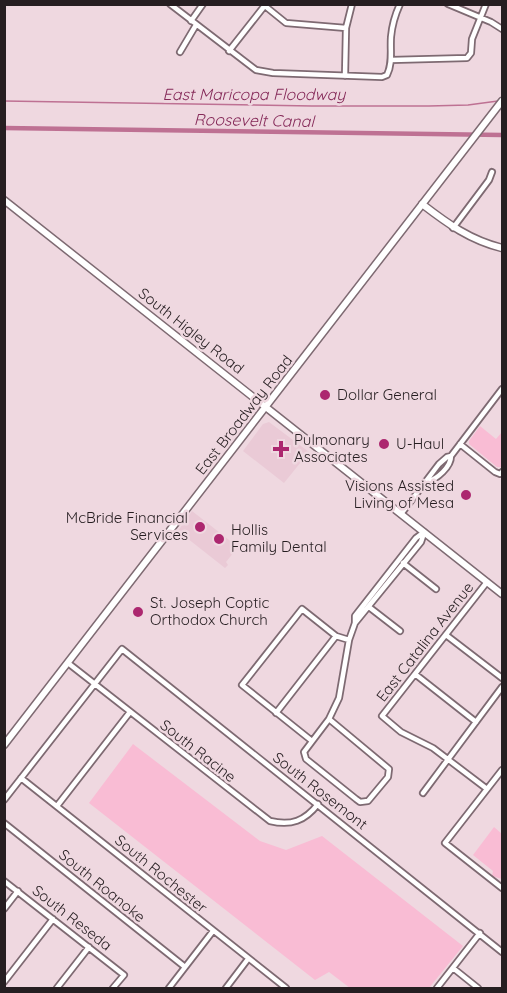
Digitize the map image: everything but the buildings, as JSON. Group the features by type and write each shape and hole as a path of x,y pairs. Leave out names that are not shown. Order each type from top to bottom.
{"main road":[{"name":"East Broadway Road","path":"4,745 502,100"},
{"name":"South Higley Road","path":"4,200 502,594"},
{"path":"422,204 453,228 477,241 502,248"}],"street":[{"path":"170,4 229,51 264,73 382,77 387,75 390,69 391,37 394,19 400,4"},
{"path":"191,21 203,4"},
{"path":"345,76 346,28 352,4"},
{"path":"448,4 502,29"},
{"path":"391,60 467,58 486,4"},
{"path":"229,51 265,5 286,23 346,28"},
{"path":"180,52 196,25"},
{"path":"453,228 489,180 492,172"},
{"path":"401,513 427,482 451,461 451,456 502,389"},
{"path":"460,444 501,473"},
{"path":"329,719 388,767 388,777 368,801 360,802 306,759 305,749 329,719 339,698 355,616 416,538 424,532"},
{"path":"355,623 421,542 424,532"},
{"path":"399,560 436,589"},
{"name":"East Catalina Avenue","path":"449,759 434,748 401,732 382,716 487,582"},
{"path":"365,603 400,631"},
{"path":"312,741 242,686 302,609 336,636 349,640"},
{"path":"446,635 502,678"},
{"path":"276,713 336,636"},
{"name":"South Rosemont","path":"95,684 122,649 502,952"},
{"name":"South Racine","path":"68,663 270,822 290,824 300,821 318,804"},
{"path":"415,674 476,722"},
{"path":"4,800 95,684"},
{"path":"423,793 502,687"},
{"path":"57,806 130,712"},
{"path":"449,759 487,789"},
{"path":"502,770 445,843 502,888"},
{"name":"South Rochester","path":"21,778 283,988"},
{"name":"South Roanoke","path":"4,823 185,967"},
{"name":"South Reseda","path":"4,881 124,975 114,988"},
{"path":"4,909 18,891"},
{"path":"4,982 53,919"},
{"path":"169,988 213,932"},
{"path":"437,988 480,933"},
{"path":"57,988 89,947"},
{"path":"226,988 248,959"},
{"path":"453,968 478,988"}],"shaded area":[{"path":"269,422 309,452 284,483 243,451 263,424"},
{"path":"480,426 496,439 502,432 501,467 497,467 469,444"},
{"path":"192,511 238,547 226,562 228,565 225,568 178,531"},
{"path":"133,744 260,841 286,850 322,836 463,946 429,988 350,988 329,972 315,980 89,803"},
{"path":"494,827 502,834 502,879 492,876 493,871 473,855"}],"waterway":[{"name":"East Maricopa Floodway","path":"4,101 312,106 468,105 498,101"},
{"name":"Roosevelt Canal","path":"4,128 502,135"}],"place":[{"name":"Dollar General","path":"325,395"},
{"name":"U-Haul","path":"384,444"},
{"name":"Pulmonary Associates","path":"281,449"},
{"name":"Visions Assisted Living of Mesa","path":"466,495"},
{"name":"McBride Financial Services","path":"200,527"},
{"name":"Hollis Family Dental","path":"219,539"},
{"name":"St. Joseph Coptic Orthodox Church","path":"138,612"}]}
